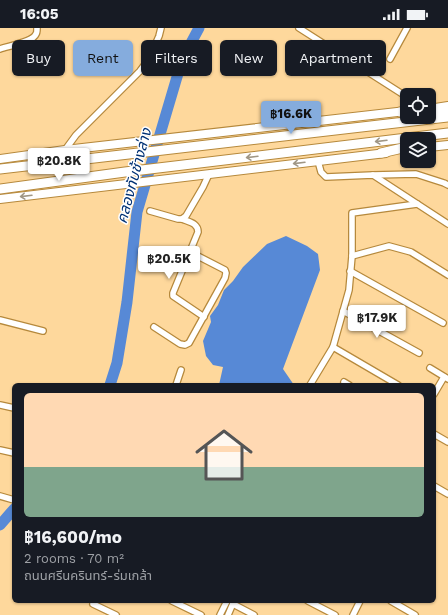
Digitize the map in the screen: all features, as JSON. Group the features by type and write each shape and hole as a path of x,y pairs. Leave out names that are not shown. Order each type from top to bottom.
{"main road":[{"path":"436,108 448,106"},
{"path":"436,112 448,112"},
{"path":"0,159 65,150 400,113"},
{"path":"0,169 448,117"},
{"path":"0,189 125,172 448,133"},
{"path":"436,140 448,137"},
{"path":"436,146 448,145"},
{"path":"381,153 400,149"},
{"path":"0,199 400,151"}],"street":[{"path":"0,48 29,40 34,37 37,28"},
{"path":"65,150 76,135 140,71 149,59 161,28"},
{"path":"299,28 400,93"},
{"path":"390,58 407,28"},
{"path":"318,161 321,172 326,176 416,174 448,185"},
{"path":"182,219 186,216 209,174"},
{"path":"373,175 448,224"},
{"path":"311,383 333,347 349,290 352,256 352,213 417,204"},
{"path":"150,210 178,220 182,219 196,225 198,228 198,232 173,296 204,317"},
{"path":"352,256 389,246 411,252 448,275"},
{"path":"154,327 180,344 185,345 189,343 225,278 225,270 190,252"},
{"path":"350,271 443,323"},
{"path":"343,311 419,353"},
{"path":"0,320 43,330"},
{"path":"333,347 395,383"},
{"path":"430,368 446,378 436,391"},
{"path":"177,383 181,370"},
{"path":"0,405 12,408"},
{"path":"436,435 448,442"},
{"path":"0,450 12,453"},
{"path":"436,487 448,494"},
{"path":"0,496 12,499"},
{"path":"176,603 201,615"},
{"path":"220,615 230,603"},
{"path":"228,615 231,603"},
{"path":"233,603 254,615"},
{"path":"312,603 335,615"},
{"path":"353,615 359,603"},
{"path":"394,603 415,615"},
{"path":"93,604 116,615"}],"water":[{"path":"286,236 307,246 318,254 320,270 283,369 293,383 219,383 223,367 213,365 206,356 203,341 211,322 210,316 218,305 224,290 233,281 243,267 267,244"}],"waterway":[{"name":"คลองทับช้างล่าง","path":"111,383 117,363 127,302 137,212 182,60 199,28"},
{"name":"คลองทับช้างล่าง","path":"0,525 12,511"}]}
